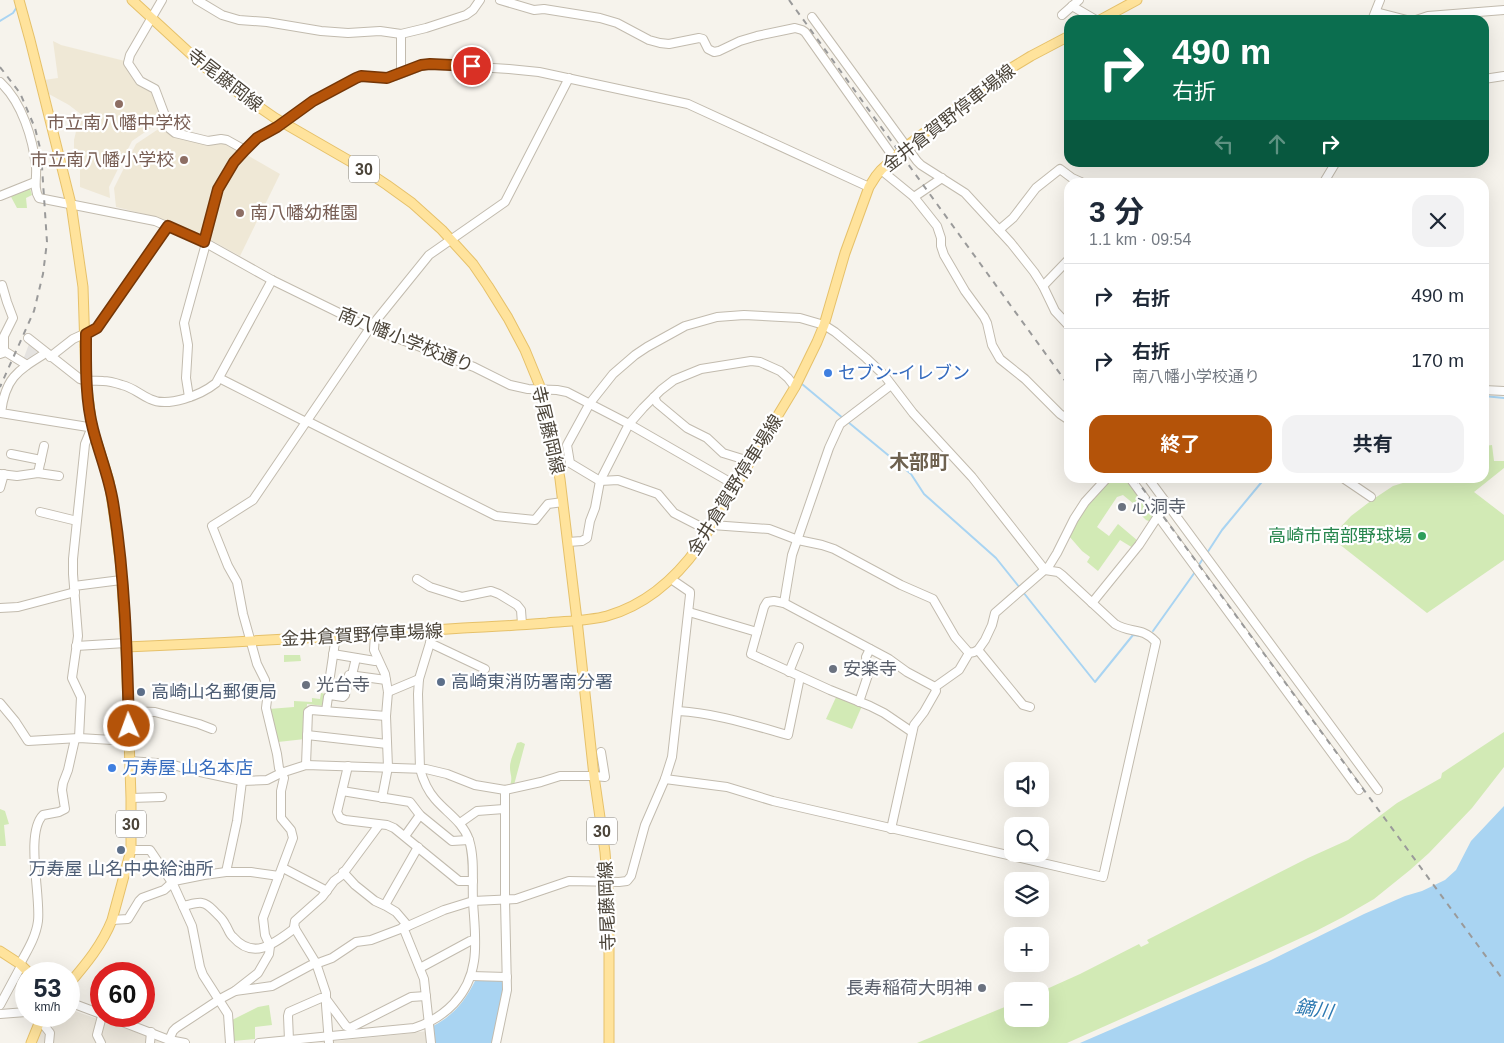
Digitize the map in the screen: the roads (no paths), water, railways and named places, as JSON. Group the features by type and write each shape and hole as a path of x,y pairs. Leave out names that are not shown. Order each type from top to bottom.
{"main road":[{"name":"寺尾藤岡線","path":"132,0 206,68 233,89 282,123 387,184 412,203 451,240 472,264 508,318 525,350 541,389 552,435 568,542 594,776 605,852 610,926 609,1043"},
{"path":"1109,15 1137,0"},
{"name":"30","path":"20,3 71,204 83,286 86,381 92,427 109,481 112,500 126,645 132,850 112,920 100,945 80,970"},
{"name":"金井倉賀野停車場線","path":"126,645 251,641 432,631 577,620 606,616 643,600 671,579 686,564 710,528 795,386 824,325 845,253 869,187 881,170 907,146 1003,73 1064,39"},
{"path":"0,951 16,962"},
{"path":"31,1043 38,1027"}],"street":[{"path":"162,0 130,54 128,63 140,80 155,89 170,129 175,133 208,141 228,140 245,150"},
{"path":"197,0 222,15 239,20 267,22 321,31 348,33 380,31 401,34 466,15 473,10 480,0"},
{"path":"500,0 534,10 544,9 616,22 649,40 660,43 669,44 699,38 703,39 708,49 714,52 724,50 740,41 757,36 798,28 805,32 894,158"},
{"path":"1062,15 1078,0"},
{"path":"1374,15 1380,0"},
{"path":"1072,6 1087,15"},
{"path":"1441,15 1504,10"},
{"path":"812,16 921,165 965,193 999,230 1034,272 1055,311 1064,321"},
{"path":"401,34 401,73"},
{"path":"189,397 186,378 188,345 184,323 205,247 204,242 218,189 234,162 257,138 313,101 361,76 387,78 421,65 430,64 509,69 539,72 688,104 869,187"},
{"path":"1489,78 1504,76"},
{"path":"169,1040 176,1028 235,991 258,974 269,954 270,946 265,935 263,918 293,838 291,830 282,818 281,791 284,778 281,773 266,708 268,700 265,680 257,664 243,614 237,582 228,566 212,526 253,500 370,328 428,256 505,202 569,78"},
{"path":"0,82 12,97 28,130 35,160 35,182 0,196"},
{"path":"1326,178 1333,167"},
{"path":"881,170 914,197 937,226 940,232 944,255 965,292 984,317 995,353 1064,417"},
{"path":"999,230 1013,218 1036,188 1060,170 1072,178"},
{"path":"914,197 942,178"},
{"name":"南八幡小学校通り","path":"35,182 35,189 39,198 168,226 204,242 272,280 370,328 474,367 510,386 567,392 629,424 735,484"},
{"path":"22,962 34,936 38,920 38,887 34,860 37,823 43,814 59,812 65,809 62,790 63,783 77,738 81,697 72,678 78,636 73,559 85,444 92,427 1,413 2,400 8,385 27,365 97,328 168,226"},
{"path":"1043,286 1064,264"},
{"path":"28,338 80,379 128,386 156,401 167,402 189,397 216,383 272,280"},
{"path":"2,285 12,318 4,336 2,353 16,357 27,365"},
{"path":"665,779 727,787 773,802 1103,877 1156,642 1144,632 1119,626 1092,604 1062,575 1058,572 1045,570 972,477 913,413 884,375 835,332 824,325 800,318 744,315 697,321 677,329 635,355 613,374 590,403 567,445 570,463 600,481 618,480 658,494 674,513 710,528 769,529 798,540 834,549 933,599 955,636 969,653"},
{"path":"568,542 582,541 587,538 600,481 629,424 661,390 701,368 751,361 760,362 780,371 795,386"},
{"path":"219,378 499,517 535,520 548,504 563,502"},
{"path":"784,603 792,555 829,448 840,424 891,385"},
{"path":"1489,390 1504,391"},
{"path":"654,398 657,403 687,428 707,438 723,452 750,461"},
{"path":"38,473 44,446"},
{"path":"11,454 41,460"},
{"path":"0,488 2,474 17,476 38,473 59,476"},
{"path":"935,687 959,670 969,653 978,650 990,632 995,613 1045,570 1057,553 1085,502 1102,483"},
{"path":"1134,483 1359,790"},
{"path":"1152,483 1378,790"},
{"path":"1350,483 1371,497"},
{"path":"40,512 76,520"},
{"path":"1092,604 1139,545 1158,516"},
{"path":"418,579 430,587 462,597 491,591 500,594 517,605 521,610 522,624"},
{"path":"235,991 272,986 310,964 332,958 356,942 371,940 444,910 473,901 505,900 526,896 569,882 628,880 631,876 645,825 665,779 673,750 690,592 671,579"},
{"path":"0,608 18,607 74,589 121,580"},
{"path":"912,732 884,713 751,654 764,607 767,602 784,603 889,659 907,672 935,687"},
{"path":"689,612 757,632"},
{"path":"259,1043 289,1040 329,1040 414,1028 439,1017 450,1008 462,994 471,976 474,961 474,940 472,856 469,840 460,823 431,794 420,769 419,679 432,631"},
{"path":"375,634 374,650 385,674 388,692 386,716 388,767 382,798"},
{"path":"330,676 336,636"},
{"path":"430,643 485,668"},
{"path":"76,646 126,645"},
{"path":"788,672 799,647"},
{"path":"859,702 868,676 866,657 870,649"},
{"path":"978,650 1022,705 1030,707"},
{"path":"333,654 378,660"},
{"path":"352,675 356,658"},
{"path":"326,711 330,695 343,697 345,695 349,675 386,680"},
{"path":"678,711 693,712 740,722 788,735 800,677"},
{"path":"388,692 419,679"},
{"path":"890,829 914,725 924,712 936,690 935,687"},
{"path":"0,703 28,741 77,738 129,741"},
{"path":"128,710 164,714 212,729"},
{"path":"306,765 308,712 311,710 386,716"},
{"path":"307,735 387,744"},
{"path":"130,761 170,764 242,781 267,780 281,773 306,765 420,769 447,774 474,785 504,790 560,776 605,777 602,752"},
{"path":"348,766 338,812 340,818 387,825 405,836 459,881 473,881"},
{"path":"226,872 237,821 242,781"},
{"path":"496,1043 507,995 504,790"},
{"path":"342,791 410,802 420,815 452,841 469,840"},
{"path":"131,798 162,797"},
{"path":"460,823 477,811 504,809"},
{"path":"405,836 420,815"},
{"path":"329,1040 326,993 316,963 294,927 295,921 327,891 379,825"},
{"path":"385,905 418,847"},
{"path":"132,850 150,850 173,884 193,930 200,967 228,1014 230,1043"},
{"path":"283,868 327,891"},
{"path":"112,920 128,920 139,900 164,890 173,884 174,881 226,872 251,872 279,876"},
{"path":"343,872 374,901 396,912 405,927 424,979 431,1043"},
{"path":"183,906 204,903 224,922 231,936 243,945 257,948 270,946 295,928"},
{"path":"420,968 474,940"},
{"path":"0,1005 15,976"},
{"path":"471,976 507,977"},
{"path":"289,1040 289,1012 321,998 326,999 346,1026 350,1028 411,997 426,996"},
{"path":"0,1014 15,1013"},
{"path":"45,1027 50,1033 49,1043"},
{"path":"99,1027 97,1035 101,1043"},
{"path":"137,1027 169,1040 185,1043"},
{"path":"150,1043 151,1032"}],"water":[{"name":"鏑川","path":"1504,806 1504,1043 1080,1043 1267,962 1364,914 1445,880 1456,870 1471,841"},
{"path":"501,980 503,982 503,992 492,1043 435,1043 433,1026 447,1018 458,1007 475,981"}],"waterway":[{"path":"0,21 13,13 17,7"},
{"path":"802,384 844,419"},
{"path":"1489,396 1504,398"},
{"path":"848,422 911,474 924,494 996,558 1020,588"},
{"path":"1207,553 1222,530 1261,483"},
{"path":"1197,568 1204,557"},
{"path":"1153,631 1195,572"},
{"path":"1023,592 1095,682 1133,635 1142,636"}],"railway":[{"path":"789,0 1064,379"},
{"path":"0,67 20,93 35,128 41,152 47,242 43,274 34,311 0,387"},
{"path":"1139,483 1504,981"}],"place":[{"name":"市立南八幡中学校","path":"119,104"},
{"name":"市立南八幡小学校","path":"184,160"},
{"name":"南八幡幼稚園","path":"240,213"},
{"name":"セブン-イレブン","path":"828,373"},
{"name":"心洞寺","path":"1122,507"},
{"name":"高崎市南部野球場","path":"1422,536"},
{"name":"安楽寺","path":"833,669"},
{"name":"高崎東消防署南分署","path":"441,682"},
{"name":"光台寺","path":"306,685"},
{"name":"高崎山名郵便局","path":"141,692"},
{"name":"万寿屋 山名本店","path":"112,768"},
{"name":"万寿屋 山名中央給油所","path":"121,850"},
{"name":"長寿稲荷大明神","path":"982,988"}],"district":[{"name":"木部町","path":"919,462"}]}
